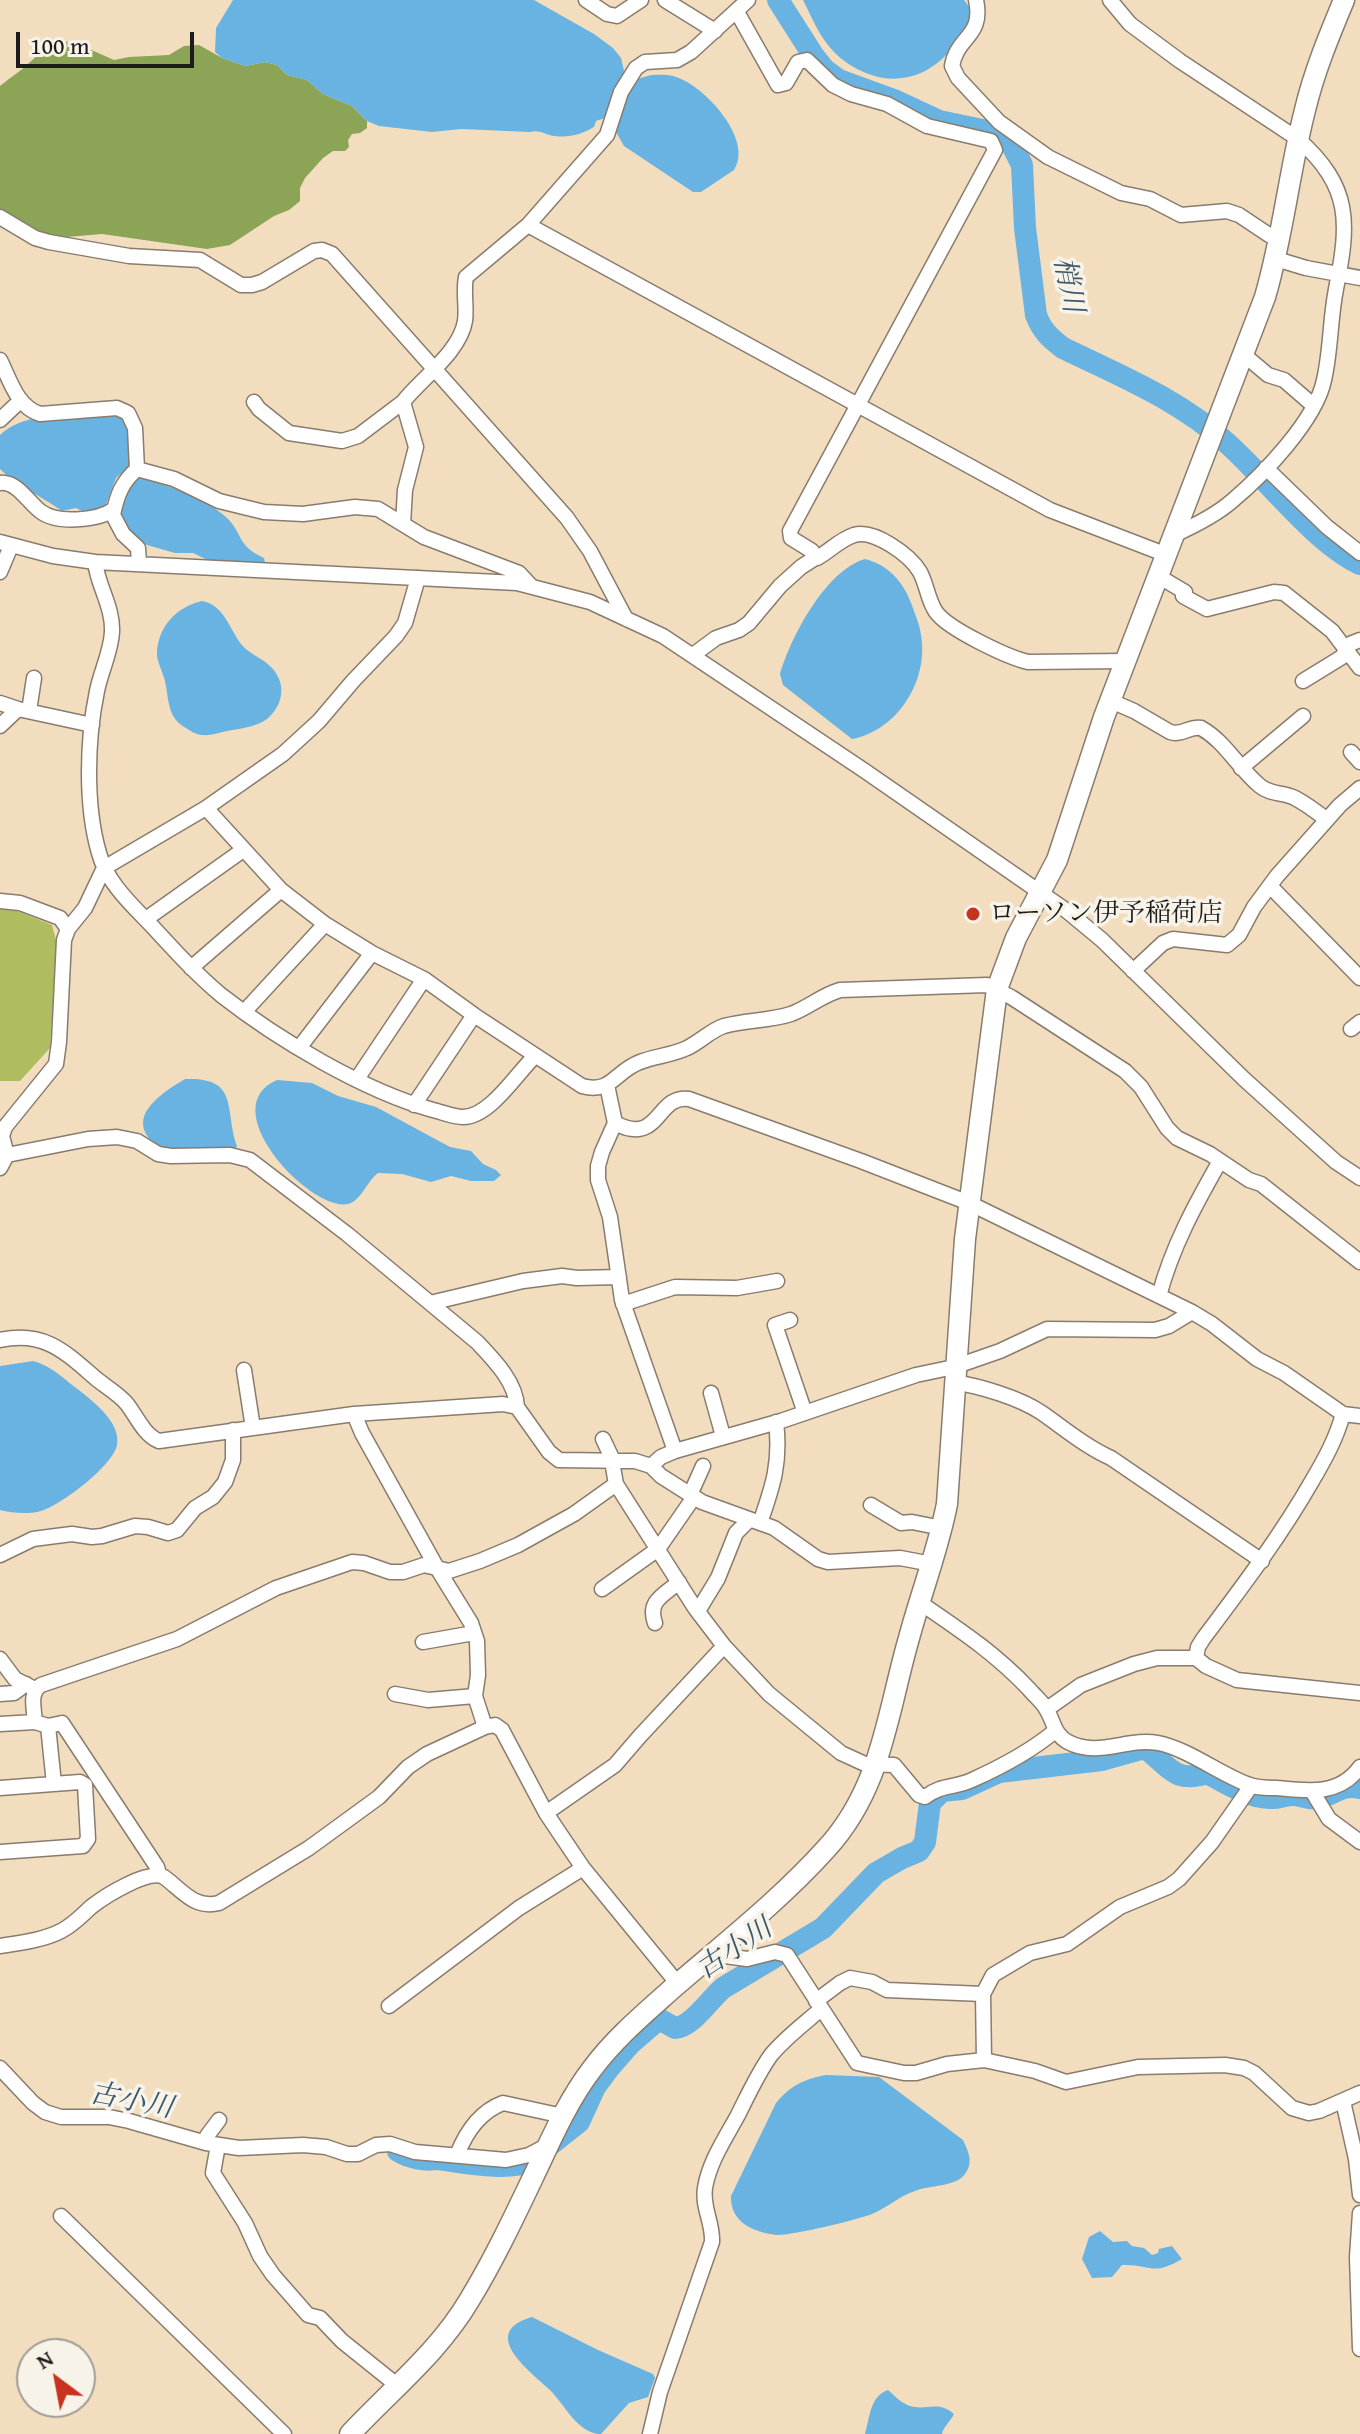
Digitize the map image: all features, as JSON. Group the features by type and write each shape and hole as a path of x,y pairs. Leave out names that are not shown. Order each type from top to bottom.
{"street":[{"path":"586,0 607,14 617,16 641,0"},
{"path":"665,0 715,31"},
{"path":"254,402 289,433 342,441 358,436 403,402 434,370 460,336 465,320 466,277 528,225 607,135 621,92 636,68 645,62 677,60 691,52 748,0"},
{"path":"976,0 978,20 957,51 952,66 958,78 999,122 1048,157 1121,193 1150,199 1181,215 1227,211 1239,215 1269,235 1280,237"},
{"path":"1110,0 1130,24 1311,151 1336,184 1345,224 1324,382 1314,406 1290,441 1231,502 1193,527 1174,535"},
{"path":"350,2434 442,2340 471,2298 563,2116 609,2047 761,1912 826,1849 851,1818 866,1790 942,1528 949,1480 954,1375 969,1203 997,989 1016,938 1057,860 1125,661 1265,297 1276,259 1298,139 1316,70 1342,1"},
{"path":"737,12 778,85 786,83 798,62 807,60 833,85 851,94 887,104 927,126 991,141 995,150 790,531 791,538 812,551 815,558"},
{"path":"0,217 35,238 49,242 129,256 200,260 241,285 262,282 305,256 322,250 332,254 580,534 626,620"},
{"path":"528,225 1050,510 1167,555"},
{"path":"1276,259 1360,278"},
{"path":"1243,354 1268,375 1284,380 1314,406"},
{"path":"0,360 20,401 40,414 117,408 128,413 135,428 137,469"},
{"path":"0,420 20,401"},
{"path":"403,402 416,447 405,490 403,524"},
{"path":"137,469 119,491 113,515 117,526 138,548 139,563"},
{"path":"137,469 174,479 219,501 264,512 303,514 378,509 424,537 519,573 532,587"},
{"path":"1261,472 1360,553"},
{"path":"2,480 47,516 97,518 114,509"},
{"path":"693,655 716,638 749,623 780,586 801,567 852,536 863,533 898,550 916,566 933,607 944,621 1004,654 1028,662 1125,661"},
{"path":"0,572 6,544 53,556 95,562 517,583 590,602 663,636 693,655 1042,892 1102,940 1254,1089 1336,1162 1360,1178"},
{"path":"95,562 96,573 111,610 112,636 98,686 92,725 91,810 98,852 111,880 191,968 244,1012 299,1048 376,1090 414,1105 461,1117 472,1115 512,1083 535,1056"},
{"path":"1158,576 1185,592 1183,596 1207,609 1274,592 1284,593 1332,631 1360,668"},
{"path":"418,578 405,623 319,721 283,754 206,808 104,868 85,908 68,929 64,940 56,1064 5,1127 2,1136 4,1161 20,1154 88,1139 117,1137 137,1141 158,1154 230,1155 250,1160 347,1234 477,1342 496,1362 516,1394 517,1407 549,1452 559,1460 635,1461 651,1466 692,1496 774,1528 818,1559 828,1562 900,1558 932,1564"},
{"path":"1303,681 1342,657 1350,644 1360,640"},
{"path":"0,726 23,710 34,678"},
{"path":"1111,701 1176,734 1201,728 1227,749 1263,789 1293,797 1327,820"},
{"path":"0,703 92,725"},
{"path":"1241,768 1303,716"},
{"path":"1133,971 1163,943 1173,939 1227,945 1234,941 1270,886 1327,820 1360,788"},
{"path":"206,808 281,890 325,924 372,953 424,979 535,1056 582,1086 594,1089 607,1085 637,1062 684,1049 722,1027 784,1016 840,990 976,984 997,989 1125,1071 1141,1087 1167,1128 1177,1138 1261,1184 1360,1262"},
{"path":"146,919 243,850"},
{"path":"1270,886 1360,978"},
{"path":"191,968 281,890"},
{"path":"0,901 20,903 60,918 68,929"},
{"path":"244,1012 325,924"},
{"path":"299,1048 372,953"},
{"path":"357,1079 424,979"},
{"path":"414,1105 474,1015"},
{"path":"607,1085 615,1123 602,1152 598,1180 610,1217 623,1304 675,1451"},
{"path":"615,1123 629,1130 642,1130 680,1098 689,1099 923,1184 969,1203 1192,1312 1257,1359 1284,1373 1343,1414 1360,1416"},
{"path":"1159,1296 1166,1269 1182,1231 1220,1161"},
{"path":"430,1303 523,1281 562,1276 619,1277"},
{"path":"623,1304 675,1287 737,1288 777,1281"},
{"path":"954,1375 1047,1329 1155,1330 1169,1326 1192,1312"},
{"path":"790,1320 775,1325 805,1413"},
{"path":"0,1340 34,1338 57,1348 125,1402 153,1438 159,1441 354,1414 503,1404 517,1407"},
{"path":"244,1370 253,1428"},
{"path":"651,1466 675,1451 805,1413 916,1375 954,1375 1042,1413 1087,1447 1111,1458 1262,1561"},
{"path":"711,1393 723,1436"},
{"path":"354,1414 437,1568 471,1623 478,1675 475,1696 485,1727"},
{"path":"1196,1658 1203,1639 1295,1511 1337,1437 1343,1414"},
{"path":"698,1611 718,1578 736,1533 755,1522 776,1472 780,1451 776,1422"},
{"path":"0,1555 33,1539 72,1534 102,1536 135,1526 168,1533 177,1530 195,1508 213,1497 225,1482 233,1460 233,1430"},
{"path":"603,1439 616,1484 724,1646 769,1694 841,1753 865,1764 894,1765 914,1791 925,1797 941,1787 973,1780 1023,1753 1055,1731"},
{"path":"602,1589 658,1549 692,1496 703,1466"},
{"path":"0,1694 41,1685 177,1639 276,1588 352,1562 390,1572 403,1572 424,1565 449,1571 480,1561 518,1545 574,1514 616,1484"},
{"path":"871,1505 901,1523 923,1523 942,1528"},
{"path":"655,1623 653,1605 679,1582"},
{"path":"919,1602 974,1638 1000,1660 1047,1709 1055,1731 1069,1743 1096,1749 1144,1742 1159,1743 1251,1786 1328,1790 1341,1785 1360,1767"},
{"path":"423,1642 474,1633"},
{"path":"546,1813 615,1765 724,1646"},
{"path":"1047,1709 1081,1685 1157,1658 1196,1658 1237,1680 1360,1693"},
{"path":"0,1659 9,1674 31,1687 54,1784"},
{"path":"395,1694 428,1700 475,1696"},
{"path":"0,1724 62,1723 159,1874 198,1903 207,1906 219,1903 309,1848 379,1797 408,1767 427,1754 495,1725 502,1730 546,1813 583,1868 678,1984"},
{"path":"0,1788 80,1782 85,1785 88,1839 83,1846 0,1852"},
{"path":"984,2060 983,1994 993,1975 1030,1953 1067,1944 1120,1907 1168,1887 1179,1879 1212,1842 1251,1786"},
{"path":"1312,1791 1329,1819 1360,1842"},
{"path":"389,2006 519,1908 583,1868"},
{"path":"0,1946 58,1933 123,1886 159,1874"},
{"path":"711,1954 747,1959 775,1952 787,1955 857,2063 916,2073 947,2064 984,2060 1066,2082 1138,2067 1225,2065 1254,2073 1292,2108 1301,2112 1319,2111 1360,2093"},
{"path":"650,2434 660,2392 712,2242 713,2227 704,2200 705,2185 713,2161 771,2056 819,2005 850,1978 872,1982 887,1990 983,1994"},
{"path":"0,2068 45,2112 61,2117 109,2117 212,2144 248,2148 303,2145 358,2154 376,2145 390,2144 415,2152 506,2160 529,2155 548,2145"},
{"path":"1343,2101 1356,2159 1360,2195"},
{"path":"457,2155 464,2136 472,2126 486,2112 503,2103 563,2116"},
{"path":"219,2120 207,2136 212,2144 213,2173 245,2223 260,2256 308,2315 320,2318 342,2341 398,2386"},
{"path":"1360,2213 1357,2257 1360,2349"},
{"path":"61,2216 284,2434"}],"green space":[{"path":"71,41 114,60 169,55 184,46 199,45 245,66 265,62 277,65 287,75 307,80 323,94 352,106 367,121 367,128 352,134 345,151 333,151 323,158 305,178 300,188 300,201 230,245 207,249 102,234 55,238 37,233 0,209 0,86 46,48"},
{"path":"0,909 17,911 52,925 57,944 50,1048 20,1081 0,1081"}],"water":[{"path":"233,0 534,0 613,48 621,58 625,75 611,98 605,118 576,135 461,129 432,132 379,126 367,121 352,106 323,94 307,80 287,75 277,65 265,62 245,66 222,58 215,52 216,28"},
{"path":"803,0 964,0 971,10 972,19 969,28 936,64 911,76 884,78 857,69 835,53"},
{"path":"651,75 670,75 688,82 712,102 732,130 738,158 734,170 701,192 693,192 624,146 615,130 618,115 634,80"},
{"path":"70,414 115,414 129,420 133,463 116,478 105,507 86,513 76,508 62,511 0,469 0,435 10,427 23,421"},
{"path":"143,477 188,494 219,512 232,524 244,544 264,558 265,563 212,562 193,553 175,553 134,539 118,518 128,488"},
{"path":"865,559 883,567 902,585 918,623 922,652 915,686 896,715 883,726 852,739 783,685 780,674 792,642 823,591 850,566"},
{"path":"202,601 221,612 241,644 270,666 279,679 281,693 277,707 267,719 255,725 202,735 180,724 172,713 158,659 158,642 161,633 177,613"},
{"path":"185,1079 214,1083 222,1090 227,1098 237,1146 234,1151 170,1151 159,1147 148,1137 143,1125 148,1109 161,1095"},
{"path":"277,1080 312,1083 338,1096 376,1107 450,1147 471,1151 483,1164 501,1175 494,1181 471,1181 451,1176 431,1182 402,1174 378,1173 353,1202 332,1202 312,1192 292,1176 274,1156 261,1134 255,1112 260,1094"},
{"path":"33,1361 58,1374 99,1408 115,1429 117,1445 95,1475 57,1503 37,1512 9,1512 0,1510 0,1366"},
{"path":"826,2075 879,2077 963,2140 970,2161 968,2170 955,2181 909,2193 872,2214 824,2227 776,2235 744,2224 734,2213 731,2196 776,2103 798,2084"},
{"path":"1100,2231 1113,2242 1127,2241 1152,2255 1159,2249 1172,2246 1182,2259 1157,2269 1122,2265 1112,2277 1092,2278 1082,2259 1089,2237"},
{"path":"532,2317 653,2374 655,2378 648,2397 629,2403 601,2434 585,2429 513,2353 509,2333 516,2324"},
{"path":"888,2390 910,2406 938,2407 954,2414 942,2434 865,2434 874,2402"}],"waterway":[{"name":"梢川","path":"778,0 813,55 824,69 839,80 939,121 992,132 1011,143 1022,165 1025,228 1036,315 1047,334 1063,348 1149,390 1210,428 1308,526 1360,564"},
{"name":"古小川","path":"398,2151 428,2160 485,2165 510,2166 530,2161 579,2122 595,2087 609,2068 630,2044 659,2019 675,2028 688,2023 723,1988 823,1928 876,1873 919,1851 925,1842 930,1803 942,1791 962,1789 999,1772 1102,1760 1145,1748 1179,1774 1196,1776 1207,1773 1237,1789 1262,1797 1292,1795 1316,1798 1343,1788 1360,1788"}],"place":[{"name":"ローソン伊予稲荷店","path":"973,914"}]}
